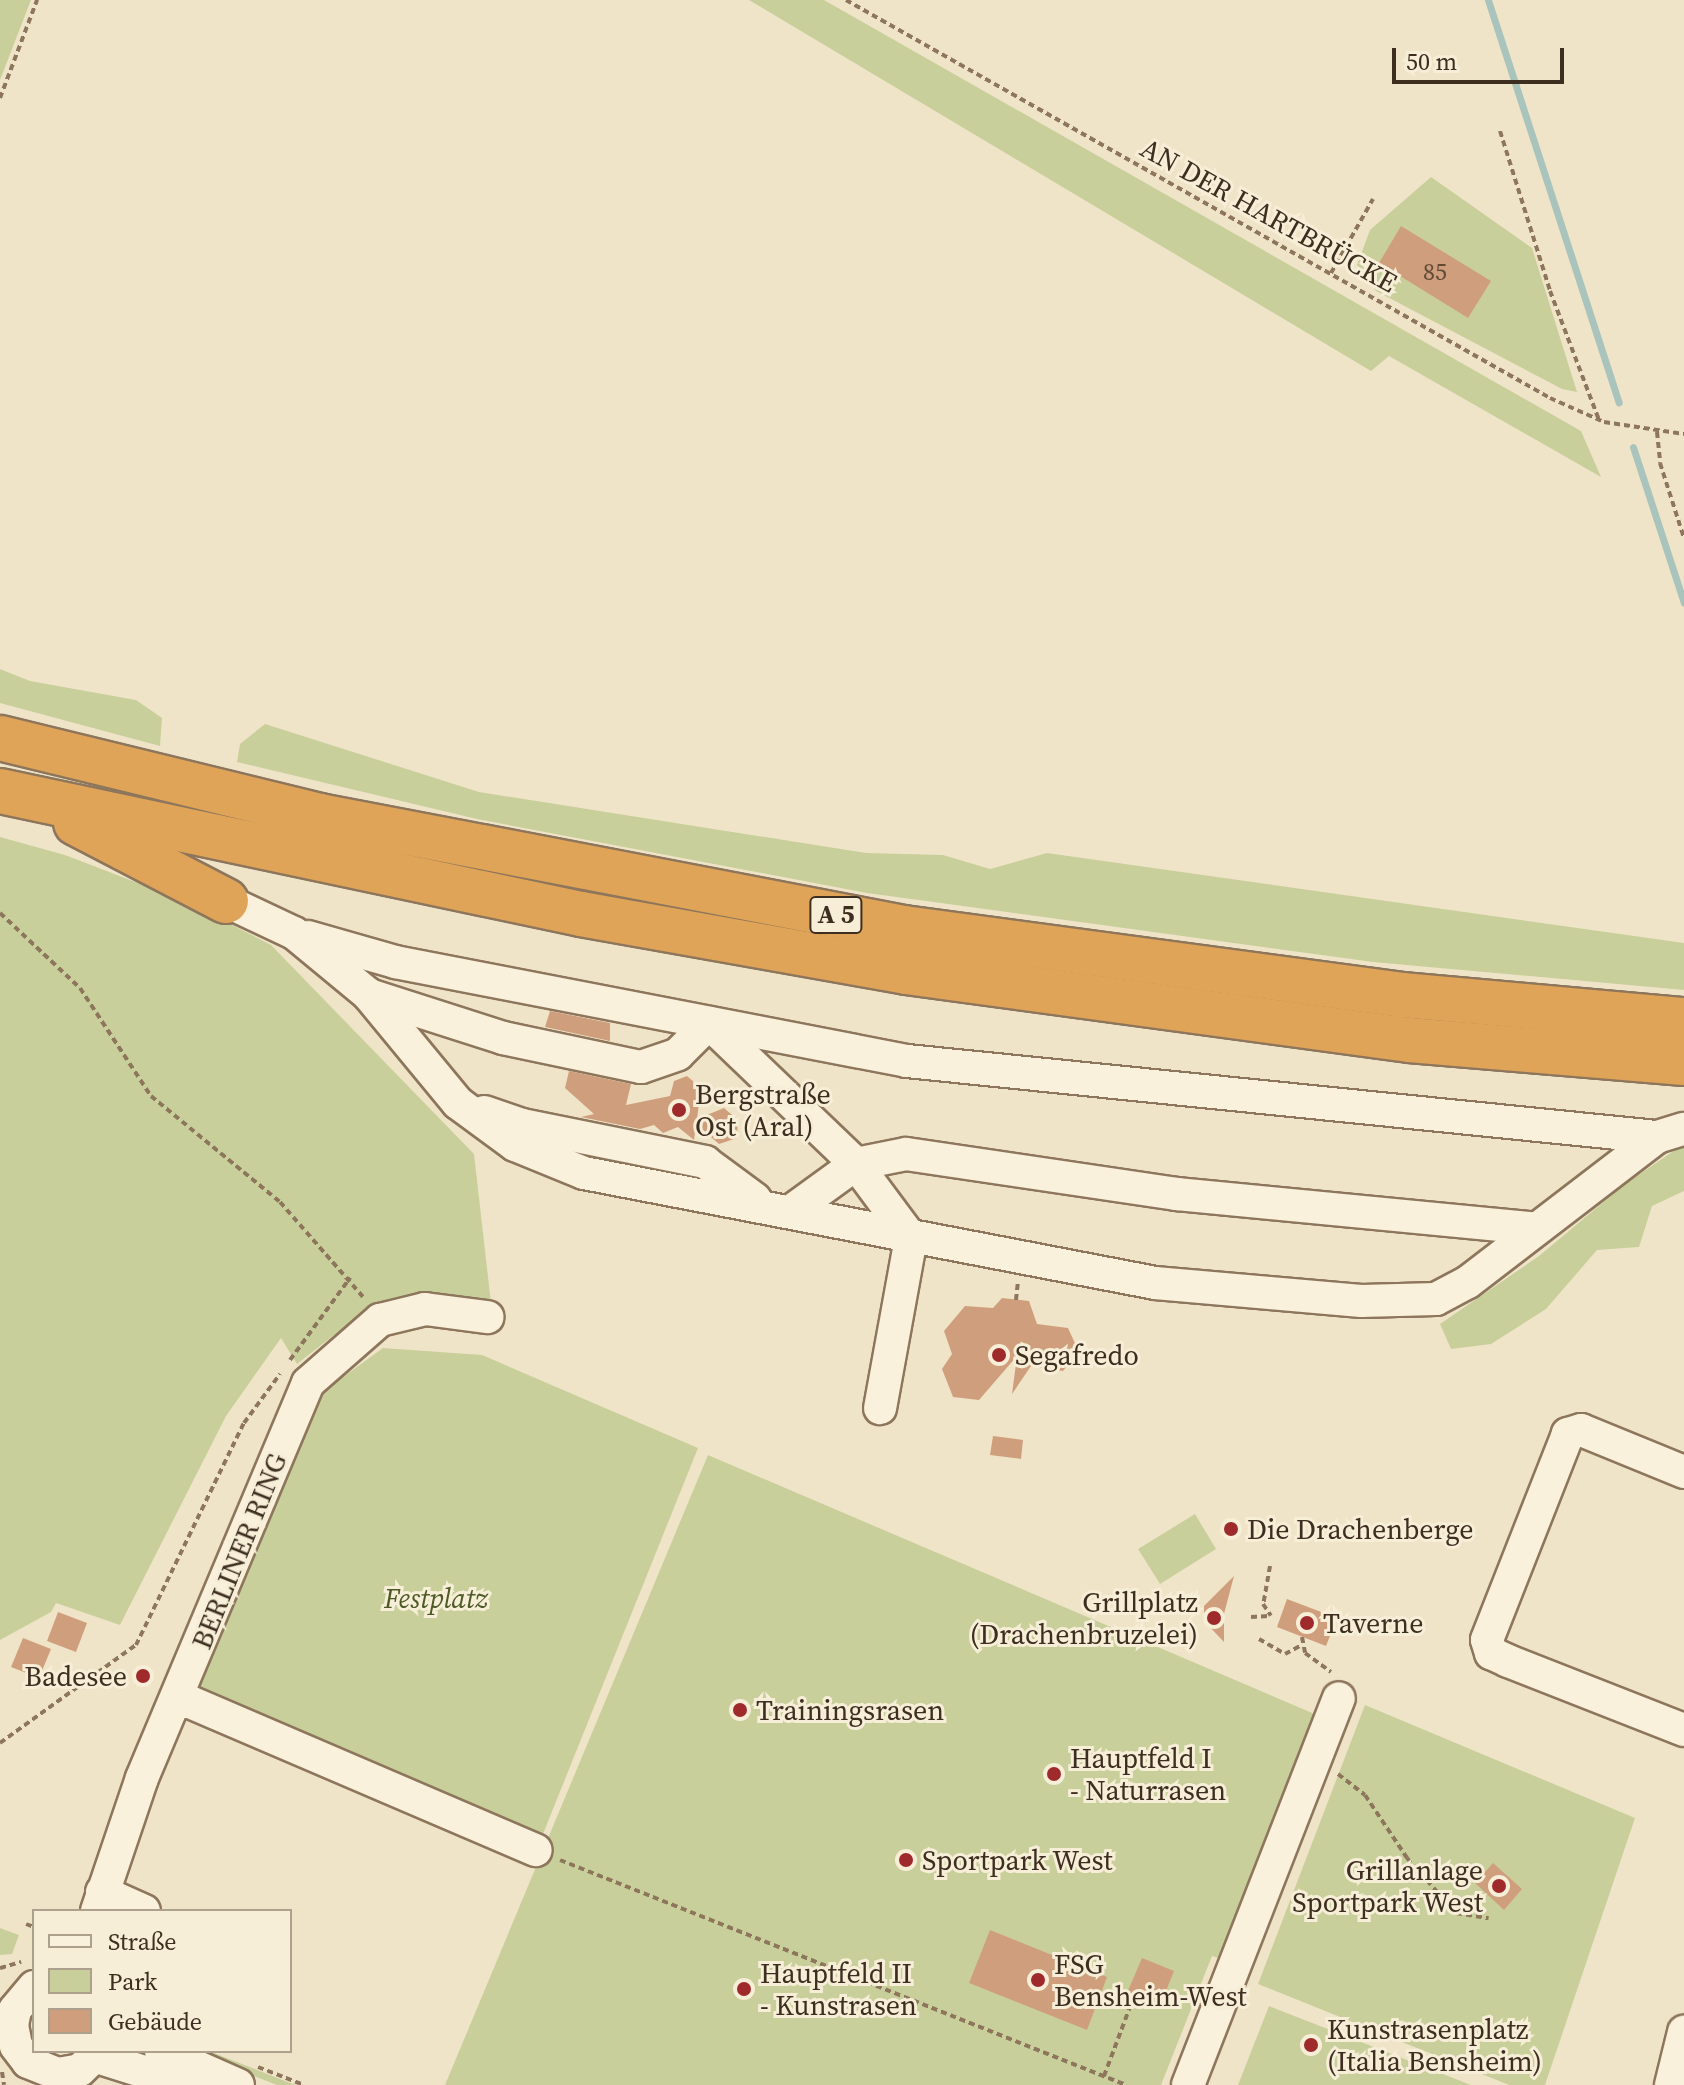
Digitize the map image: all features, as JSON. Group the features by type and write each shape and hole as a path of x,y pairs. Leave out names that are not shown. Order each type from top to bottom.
{"highway":[{"name":"A 5","path":"0,738 336,819 904,928 1402,995 1684,1020"},
{"name":"A 5","path":"16,795 581,914 906,972 1409,1040 1684,1063"},
{"path":"16,795 226,901"}],"street":[{"path":"226,901 294,933 395,962 907,1061 1671,1133"},
{"path":"294,933 368,994 458,1103 515,1145 584,1173 794,1209 911,1238 1155,1283 1361,1301 1436,1299 1468,1282 1533,1228 1671,1133"},
{"path":"368,994 503,1038 641,1067 678,1054 709,1023"},
{"path":"709,1023 856,1164 911,1238 880,1408"},
{"path":"794,1209 856,1164 906,1154 1177,1194 1533,1228"},
{"name":"BERLINER RING","path":"100,1902 142,1778 177,1702 308,1383 380,1320 425,1309 487,1317"},
{"path":"1684,1472 1581,1430 1568,1434 1487,1640 1491,1653 1508,1661 1684,1730"},
{"path":"1188,2085 1313,1765 1338,1689"},
{"path":"177,1702 190,1702 536,1850"},
{"path":"100,1902 134,1909"},
{"path":"22,1982 6,2020 26,2074 55,2080 80,2070 98,2054 186,2085"},
{"path":"1671,2085 1684,2032"},
{"path":"166,2053 238,2085"}],"path":[{"path":"0,98 37,0"},
{"name":"AN DER HARTBRÜCKE","path":"846,0 1550,398 1599,420 1657,432 1684,434"},
{"path":"1500,131 1550,291 1599,420"},
{"path":"1331,273 1373,199"},
{"path":"1657,432 1660,463 1684,538"},
{"path":"0,913 80,988 151,1096 280,1202 350,1278 380,1320"},
{"path":"0,1743 136,1645 244,1423 350,1278"},
{"path":"1251,1617 1271,1616 1263,1604 1270,1566"},
{"path":"1302,1637 1302,1645 1338,1689"},
{"path":"1259,1639 1285,1654 1302,1645"},
{"path":"1313,1765 1336,1773 1365,1795 1407,1858 1456,1913 1489,1918"},
{"path":"536,1850 1126,2085"},
{"path":"26,1924 32,1926"},
{"path":"0,1968 22,1982"},
{"path":"1104,2076 1130,2007"}],"green space":[{"path":"0,0 31,0 0,80"},
{"path":"749,0 824,0 1581,431 1601,477 1389,356 1371,371"},
{"path":"1431,177 1532,248 1577,392 1562,389 1376,291 1357,265 1370,230"},
{"path":"0,669 30,681 136,700 162,718 160,746 0,703"},
{"path":"265,724 479,792 866,853 943,855 990,869 1047,853 1684,943 1684,990 1373,962 867,893 477,819 237,762 240,744"},
{"path":"0,837 65,855 190,903 271,945 474,1154 491,1303 431,1296 367,1309 297,1364 281,1338 226,1416 120,1625 56,1603 51,1612 0,1640"},
{"path":"1684,1144 1684,1191 1652,1206 1639,1247 1597,1250 1546,1309 1491,1344 1451,1349 1440,1324 1539,1256 1625,1184"},
{"name":"Festplatz","path":"383,1348 482,1355 698,1448 539,1844 187,1695 325,1390"},
{"name":"Sportpark West","path":"708,1455 1331,1721 1231,1962 1212,1956 1161,2085 445,2085"},
{"path":"1195,1514 1216,1549 1160,1584 1138,1549"},
{"path":"1365,1705 1635,1818 1545,2085 1509,2085 1258,1984"},
{"path":"0,1928 19,1935 12,1954 0,1955"},
{"name":"Kunstrasenplatz (Italia Bensheim)","path":"1269,2006 1471,2085 1238,2085"},
{"path":"196,2053 214,2053 295,2085 277,2085"}],"building":[{"path":"1401,226 1491,281 1468,318 1379,263"},
{"path":"550,1011 610,1023 610,1041 545,1027"},
{"path":"569,1071 631,1084 626,1105 670,1096 674,1081 687,1076 701,1088 697,1119 724,1108 738,1120 737,1138 719,1144 696,1124 694,1140 678,1127 663,1133 654,1125 640,1129 581,1117 594,1114 565,1088"},
{"path":"1002,1298 1029,1301 1037,1324 1068,1328 1079,1352 1063,1371 1031,1366 1012,1394 1017,1356 979,1400 953,1397 942,1369 952,1354 944,1331 965,1306 993,1308"},
{"path":"993,1436 1023,1440 1021,1459 990,1455"},
{"name":"Grillplatz (Drachenbruzelei)","path":"1234,1576 1224,1614 1224,1642 1204,1621 1204,1606"},
{"name":"Taverne","path":"1287,1599 1337,1618 1326,1646 1277,1627"},
{"path":"58,1612 87,1623 76,1652 47,1641"},
{"path":"23,1638 51,1649 39,1678 11,1667"},
{"name":"Grillanlage Sportpark West","path":"1493,1863 1522,1889 1504,1910 1475,1883"},
{"name":"FSG Bensheim-West","path":"990,1930 1107,1977 1087,2030 969,1983"},
{"path":"1142,1958 1174,1971 1160,2006 1127,1993"}],"waterway":[{"path":"1488,0 1619,402"},
{"path":"1633,447 1684,603"}],"place":[{"name":"Bergstraße Ost (Aral)","path":"679,1110"},
{"name":"Segafredo","path":"999,1355"},
{"name":"Die Drachenberge","path":"1231,1529"},
{"name":"Grillplatz (Drachenbruzelei)","path":"1214,1618"},
{"name":"Taverne","path":"1307,1623"},
{"name":"Badesee","path":"143,1676"},
{"name":"Trainingsrasen","path":"740,1710"},
{"name":"Hauptfeld I - Naturrasen","path":"1054,1774"},
{"name":"Sportpark West","path":"906,1860"},
{"name":"Grillanlage Sportpark West","path":"1499,1886"},
{"name":"FSG Bensheim-West","path":"1038,1980"},
{"name":"Hauptfeld II - Kunstrasen","path":"744,1989"},
{"name":"Kunstrasenplatz (Italia Bensheim)","path":"1311,2045"}]}
